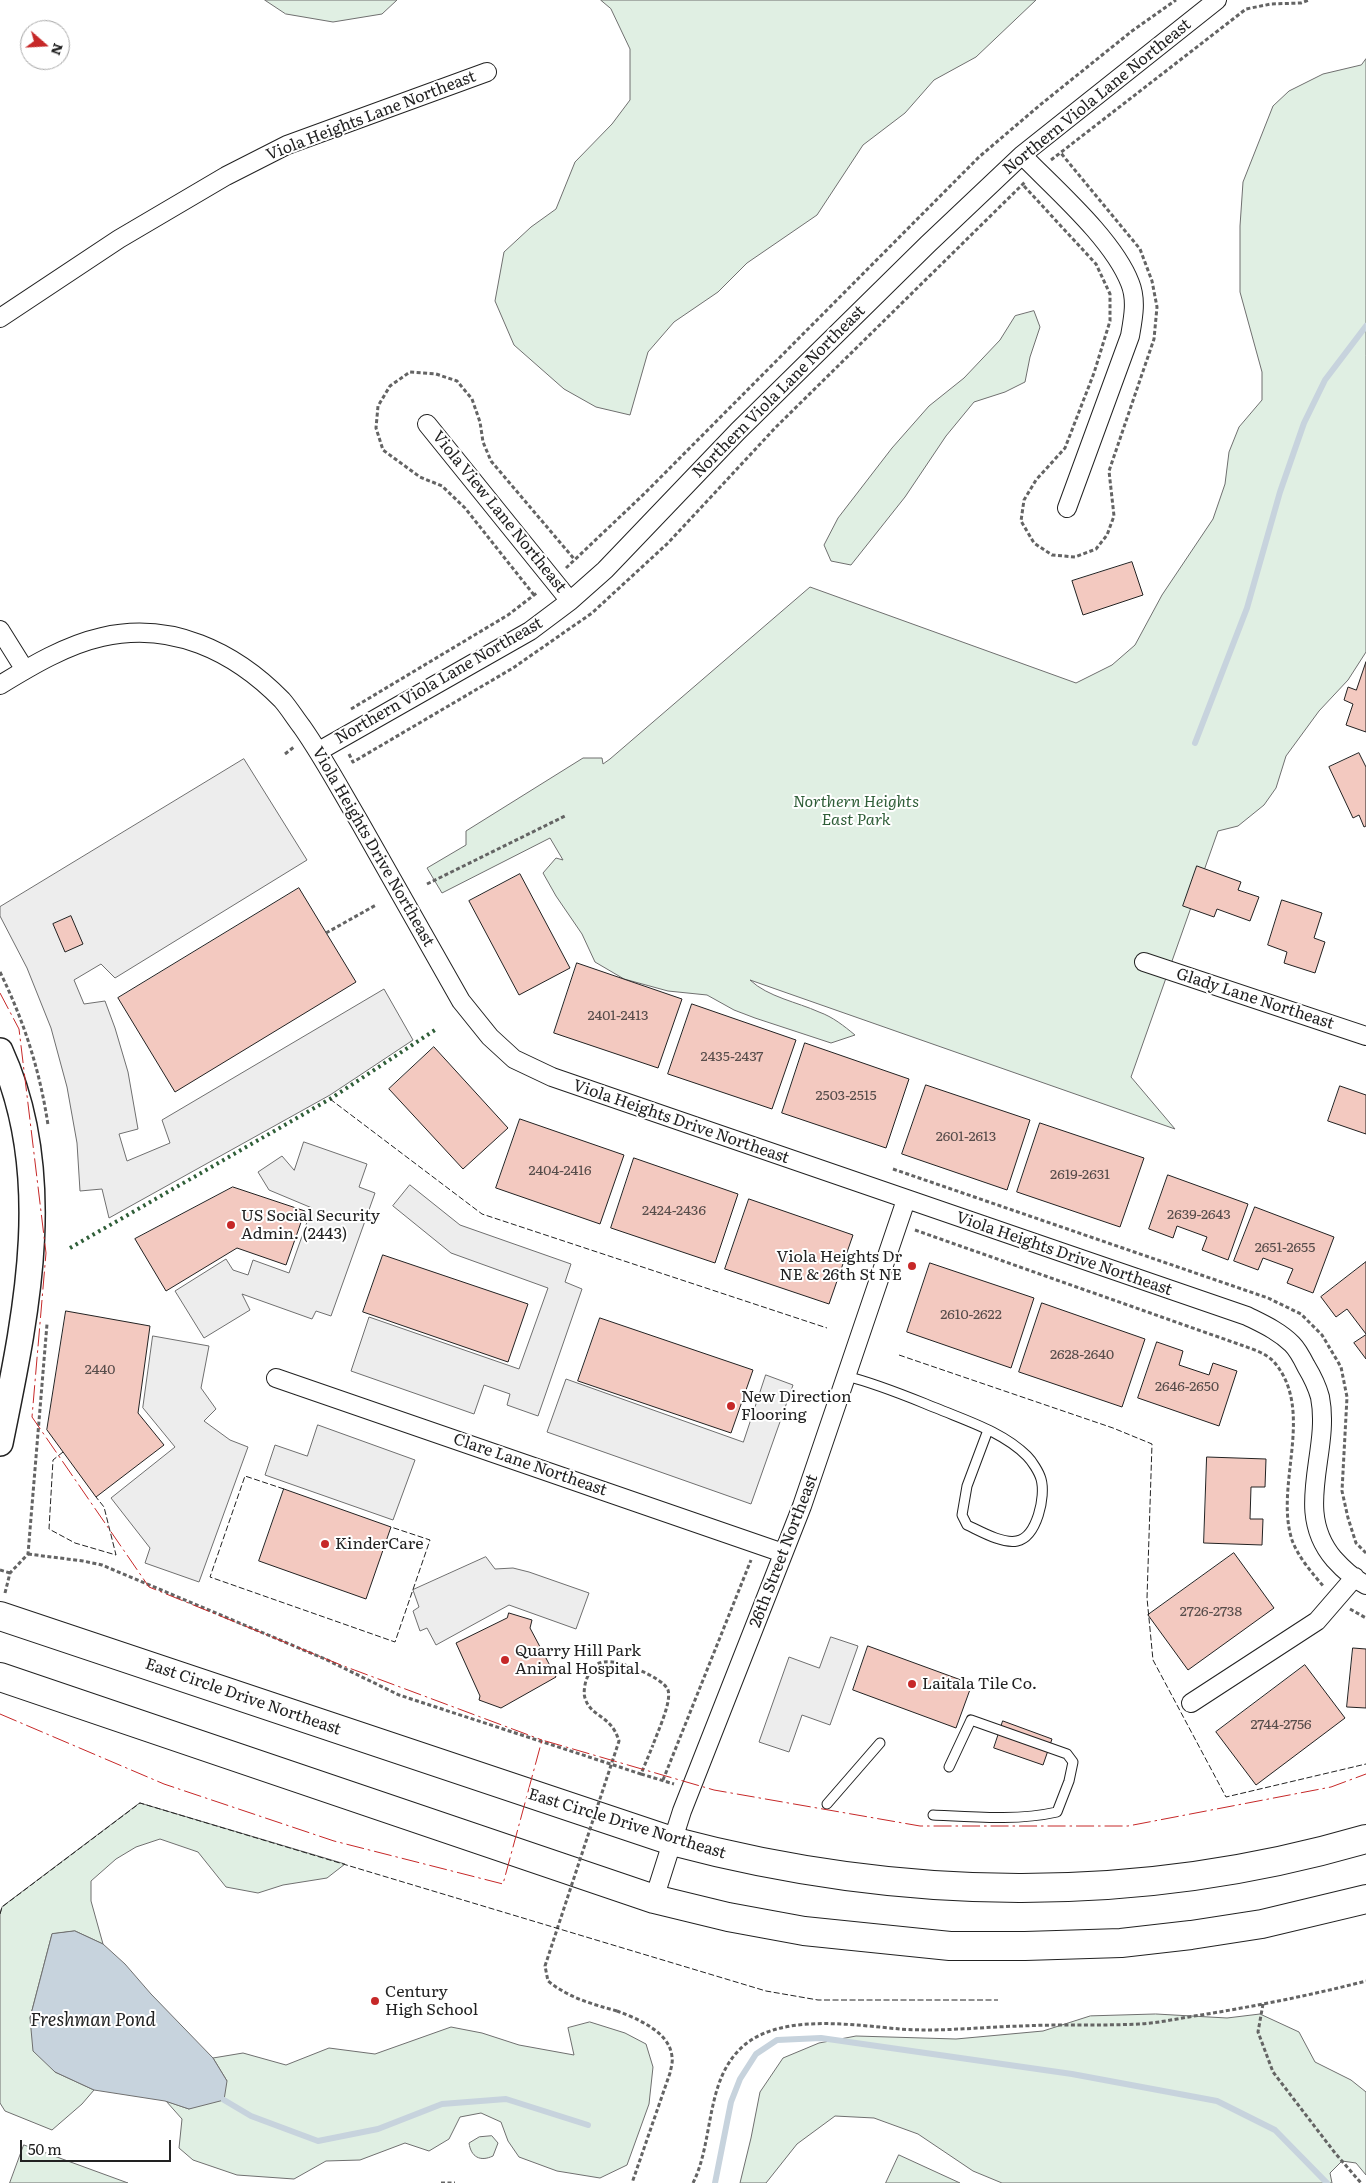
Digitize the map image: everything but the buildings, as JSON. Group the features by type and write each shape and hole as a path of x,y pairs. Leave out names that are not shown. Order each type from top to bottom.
{"main road":[{"path":"0,1051 19,1106 31,1183 33,1218 24,1311 0,1443"},
{"name":"East Circle Drive Northeast","path":"0,1616 672,1841 752,1861 865,1880 926,1886 1037,1889 1110,1885 1191,1877 1325,1851 1366,1839"},
{"path":"0,1677 654,1899 728,1917 804,1931 950,1946 1016,1946 1121,1942 1191,1935 1262,1924 1366,1899"}],"street":[{"name":"Northern Viola Lane Northeast","path":"319,751 530,631 570,601 605,570 745,424 1022,155 1217,0"},
{"name":"Viola Heights Lane Northeast","path":"0,318 118,239 226,176 287,146 487,72"},
{"path":"1022,155 1108,244 1130,284 1134,310 1130,336 1067,508"},
{"name":"Viola View Lane Northeast","path":"427,424 570,601"},
{"path":"0,630 25,670"},
{"name":"Viola Heights Drive Northeast","path":"0,685 67,649 102,637 133,633 166,634 201,644 230,658 257,677 283,701 319,751 461,1001 490,1037 514,1059 552,1077 1247,1316 1273,1328 1293,1344 1316,1385 1320,1398 1321,1421 1313,1508 1315,1528 1324,1548 1342,1568 1360,1581"},
{"name":"Glady Lane Northeast","path":"1144,962 1366,1036"},
{"name":"26th Street Northeast","path":"654,1899 672,1841 802,1506 906,1200"},
{"name":"Clare Lane Northeast","path":"276,1378 783,1553"},
{"path":"1191,1703 1316,1622 1337,1599 1360,1581"}],"lane":[{"path":"846,1376 874,1383 988,1430 1013,1444 1029,1458 1041,1479 1042,1502 1036,1522 1028,1536 1016,1542 994,1538 967,1525 962,1515 967,1486 988,1430"},
{"path":"932,1815 981,1817 1038,1816 1057,1812 1069,1781 1073,1762 1067,1754 971,1720 949,1767"},
{"path":"827,1804 880,1743"}],"path":[{"path":"1022,184 1096,264 1110,294 1110,321 1094,373 1065,448 1036,480 1024,500 1022,521 1034,543 1052,555 1075,557 1096,549 1107,535 1114,516 1109,471 1154,339 1157,307 1152,281 1140,249 1060,152 1246,9 1271,4 1301,3 1309,0"},
{"path":"348,710 508,615 534,595"},
{"path":"427,884 565,816"},
{"path":"326,933 376,905"},
{"path":"926,1234 1241,1345 1261,1353 1274,1361 1287,1381 1292,1406 1293,1444 1288,1507 1292,1540 1309,1568 1325,1589 1346,1607 1366,1618"},
{"path":"0,1570 10,1573 28,1554 102,1565 290,1644 399,1695 663,1780 758,1544"},
{"path":"632,2183 670,2073 672,2058 668,2043 658,2033 638,2019 577,1999 561,1991 548,1981 545,1966 619,1741 616,1728 607,1719 594,1712 584,1698 586,1679 594,1666 605,1661 616,1662 646,1673 664,1683 669,1692 666,1708 641,1774"},
{"path":"693,2183 700,2168 706,2145 714,2100 728,2064 747,2043 777,2027 844,2025 920,2030 1140,2024 1263,2004 1366,1981"},
{"path":"1263,2004 1258,2032 1273,2072 1335,2154 1361,2183"},
{"path":"441,2183 455,2183"}],"green space":[{"path":"265,0 397,0 382,14 333,22 286,14"},
{"path":"601,0 1036,0 976,57 934,80 905,113 863,145 817,215 747,263 718,292 674,322 648,352 630,415 596,407 564,389 514,345 495,301 504,252 531,227 556,209 575,162 612,124 630,100 630,49 611,9"},
{"name":"Northern Heights East Park","path":"1366,59 1366,652 1348,680 1319,711 1286,756 1276,788 1264,805 1238,826 1218,831 1131,1077 1175,1129 750,980 765,991 829,1016 855,1035 831,1043 734,1010 707,995 668,991 624,979 595,962 582,934 543,873 556,858 563,860 550,838 442,893 427,868 466,845 466,831 583,758 602,758 603,764 810,587 1076,683 1112,665 1135,645 1162,595 1213,519 1225,484 1229,452 1239,427 1262,400 1262,372 1240,292 1240,226 1243,182 1273,106 1289,91 1323,74 1361,65"},
{"path":"1034,311 1040,327 1030,357 1025,382 1005,392 974,402 946,436 905,497 851,565 831,561 824,545 838,518 892,448 929,406 964,378 1000,340 1015,316"},
{"path":"140,1803 345,1864 327,1878 283,1885 258,1893 226,1887 198,1852 160,1839 136,1847 116,1859 91,1881 91,1901 103,1944 75,1931 52,1934 30,2018 55,2072 94,2090 82,2104 52,2130 5,2111 0,2103 0,1914 2,1907"},
{"path":"1156,2014 1227,2018 1260,2014 1299,2032 1315,2062 1351,2080 1366,2092 1366,2175 1356,2163 1342,2161 1330,2173 1332,2183 1002,2183 973,2171 918,2134 874,2118 835,2116 797,2144 766,2183 740,2183 760,2092 783,2058 819,2043 856,2036 956,2039 1043,2031 1090,2016"},
{"path":"590,2022 625,2033 646,2044 653,2067 649,2104 627,2165 600,2178 557,2171 519,2157 508,2141 501,2122 481,2113 460,2117 449,2139 429,2151 405,2143 360,2160 326,2161 294,2179 237,2175 193,2160 179,2148 182,2119 166,2101 189,2109 227,2081 213,2058 243,2053 286,2065 329,2048 375,2054 451,2027 482,2033 519,2045 574,2055 568,2028"},
{"path":"492,2136 498,2143 493,2156 480,2158 474,2155 469,2143 479,2137"},
{"path":"24,2145 128,2183 10,2183"},
{"path":"899,2155 960,2183 886,2183"}],"shaded area":[{"path":"244,759 307,860 115,978 101,964 74,980 84,1004 105,1001 128,1072 138,1129 119,1134 127,1161 170,1143 162,1120 384,989 413,1040 330,1095 109,1218 102,1189 80,1191 77,1143 67,1087 51,1028 27,968 0,916 0,907"},
{"path":"304,1142 367,1164 359,1187 375,1193 331,1316 316,1311 312,1319 242,1294 250,1310 204,1338 175,1291 226,1259 233,1270 248,1275 253,1260 289,1273 312,1208 269,1190 258,1172 282,1156 294,1170"},
{"path":"410,1185 460,1225 571,1264 565,1282 582,1289 538,1416 507,1405 510,1394 484,1385 474,1414 351,1371 369,1317 519,1369 548,1288 451,1253 393,1206"},
{"path":"153,1336 209,1346 201,1388 216,1409 204,1421 230,1440 248,1447 199,1582 145,1563 150,1548 111,1498 175,1447 143,1408"},
{"path":"766,1375 793,1385 751,1504 547,1432 566,1379 743,1442"},
{"path":"318,1425 415,1460 393,1520 265,1475 275,1445 307,1456"},
{"path":"486,1557 495,1569 513,1568 529,1572 589,1593 576,1629 509,1605 436,1645 427,1628 420,1631 413,1611 419,1607 413,1590"},
{"path":"831,1637 858,1646 830,1725 802,1715 789,1752 759,1742 789,1657 819,1668"}],"water":[{"name":"Freshman Pond","path":"75,1931 103,1944 125,1964 151,1994 213,2058 227,2081 224,2100 189,2109 165,2101 94,2090 55,2072 33,2051 30,2018 52,1934"}],"waterway":[{"path":"1195,743 1247,608 1280,492 1304,423 1325,380 1366,326"},
{"path":"715,2183 731,2102 740,2079 756,2054 777,2040 821,2038 1072,2074 1217,2101 1275,2130 1327,2183"},
{"path":"224,2100 251,2116 318,2141 378,2129 442,2104 506,2099 588,2125"}],"hedge":[{"path":"70,1248 330,1099 438,1028"}],"fence":[{"path":"330,1099 482,1214 827,1328"},
{"path":"899,1355 1113,1428 1152,1444 1147,1598 1153,1660 1226,1797 1366,1764"},
{"path":"63,1452 53,1460 49,1529 75,1543 116,1555 104,1507 96,1497"},
{"path":"284,1489 245,1476 210,1577 395,1642 430,1540 391,1527"},
{"path":"0,1914 2,1907 140,1803 766,1991 818,2000 998,2000"}],"power":[{"path":"0,993 19,1029 46,1253 32,1417 149,1587 341,1665 542,1740"},
{"path":"0,1714 164,1784 334,1841 503,1884 542,1740 714,1790 920,1826 1128,1826 1331,1787 1366,1774"}],"place":[{"name":"US Social Security Admin. (2443)","path":"231,1225"},
{"name":"Viola Heights Dr NE & 26th St NE","path":"912,1266"},
{"name":"New Direction Flooring","path":"731,1406"},
{"name":"KinderCare","path":"325,1544"},
{"name":"Quarry Hill Park Animal Hospital","path":"505,1660"},
{"name":"Laitala Tile Co.","path":"912,1684"},
{"name":"Century High School","path":"375,2001"}]}
